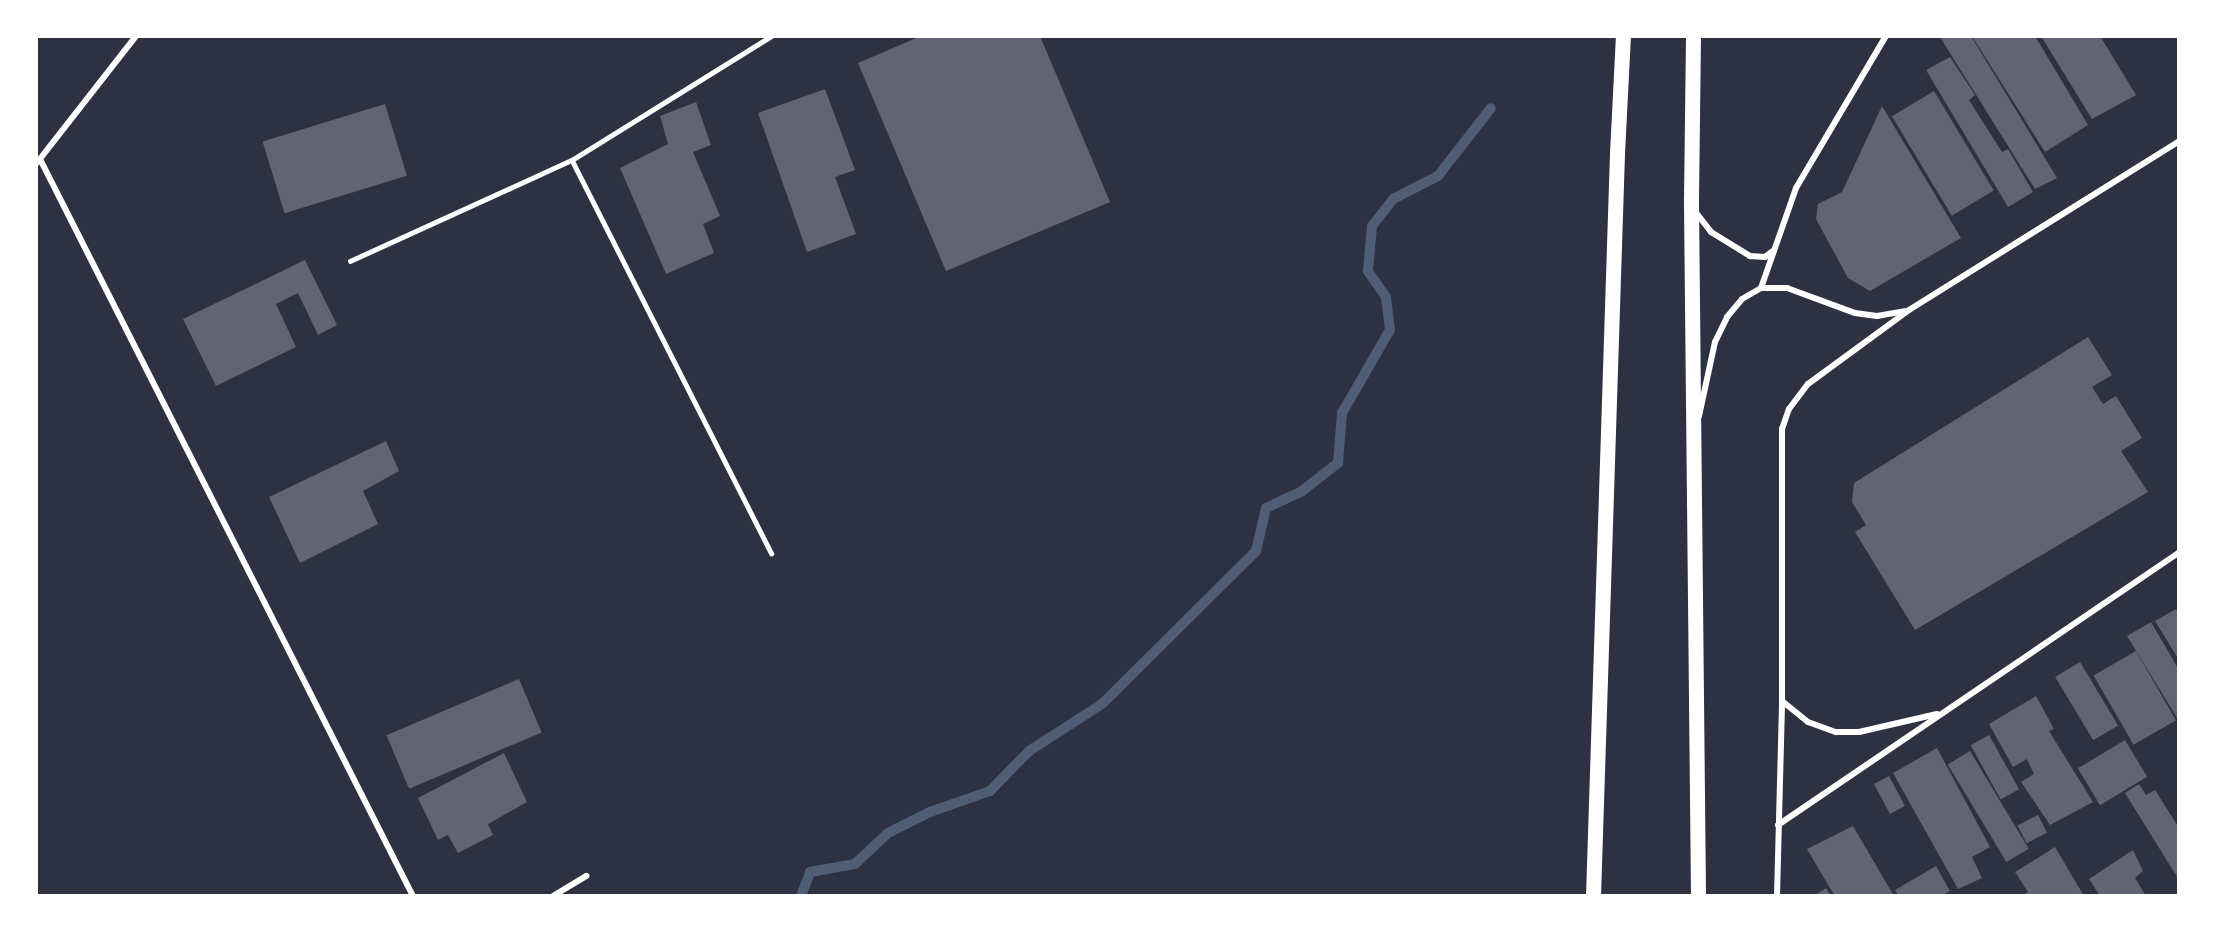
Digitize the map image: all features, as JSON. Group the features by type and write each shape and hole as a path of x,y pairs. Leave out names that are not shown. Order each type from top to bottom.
{"main road":[{"path":"1593,896 1617,153 1623,36"},
{"path":"1693,36 1691,204 1698,896"}],"street":[{"path":"136,36 38,162 413,896"},
{"path":"1761,288 1796,188 1886,36"},
{"path":"1778,896 1782,701 1782,429 1789,409 1809,384 1909,310 2179,141"},
{"path":"1691,204 1711,232 1750,256 1765,257 1773,251"},
{"path":"1695,438 1714,342 1727,317 1742,299 1761,288 1776,286 1877,316 1909,310"},
{"path":"1778,825 2179,552"},
{"path":"1782,701 1808,722 1836,732 1859,732 1941,713"},
{"path":"553,896 586,876"}],"lane":[{"path":"350,261 572,160 771,36"},
{"path":"572,160 771,553"}],"building":[{"path":"921,36 1040,36 1110,202 946,271 858,63"},
{"path":"1971,36 2057,178 2035,189 1940,37"},
{"path":"1972,36 2035,36 2088,125 2045,152"},
{"path":"2041,36 2100,36 2136,95 2092,119"},
{"path":"1950,57 1975,95 1969,100 2002,152 2008,149 2033,192 2008,207 1926,70"},
{"path":"825,89 855,170 835,177 856,234 807,252 758,113"},
{"path":"1934,91 1994,190 1952,216 1892,116"},
{"path":"696,102 711,145 693,152 720,216 703,224 714,253 666,274 620,168 668,144 660,116"},
{"path":"385,104 407,176 285,213 263,141"},
{"path":"1882,106 1961,238 1870,291 1848,278 1816,219 1818,204 1842,192"},
{"path":"305,260 337,325 318,335 298,293 276,304 296,347 216,386 183,319"},
{"path":"2088,337 2112,375 2092,387 2103,404 2116,396 2142,438 2121,451 2148,492 1915,630 1855,532 1866,525 1852,502 1854,483"},
{"path":"386,441 399,471 363,491 378,524 300,563 269,497"},
{"path":"2176,609 2179,613 2179,660 2155,621"},
{"path":"2151,622 2179,670 2179,721 2127,636"},
{"path":"2136,651 2176,720 2134,745 2094,676"},
{"path":"2080,662 2118,725 2093,740 2055,677"},
{"path":"519,679 542,732 409,789 386,735"},
{"path":"2036,696 2054,729 2049,731 2093,802 2050,825 2021,782 2034,774 2027,759 2013,767 1989,724"},
{"path":"1989,735 2019,789 2001,799 1971,745"},
{"path":"2125,740 2147,777 2100,805 2078,768"},
{"path":"1937,748 1990,847 1972,857 1982,878 1958,889 1893,773"},
{"path":"1970,751 2029,849 2006,862 1948,764"},
{"path":"504,753 527,802 488,824 493,835 458,853 448,835 438,840 418,798"},
{"path":"1889,776 1905,806 1890,814 1874,784"},
{"path":"2139,784 2146,795 2155,790 2179,828 2179,880 2125,793"},
{"path":"2038,815 2047,833 2027,843 2018,825"},
{"path":"1853,826 1894,896 1838,896 1833,893 1807,849"},
{"path":"2055,847 2084,896 2021,896 2028,892 2015,872"},
{"path":"2133,850 2143,871 2135,878 2146,896 2100,896 2089,879"},
{"path":"1936,866 1950,891 1941,896 1899,896 1895,890"},
{"path":"1826,888 1831,896 1814,896"}],"waterway":[{"path":"801,896 810,872 855,864 888,833 930,812 990,791 1029,751 1102,704 1256,551 1266,508 1302,491 1338,463 1342,413 1390,330 1386,297 1368,271 1372,226 1393,199 1438,176 1491,108"}]}
